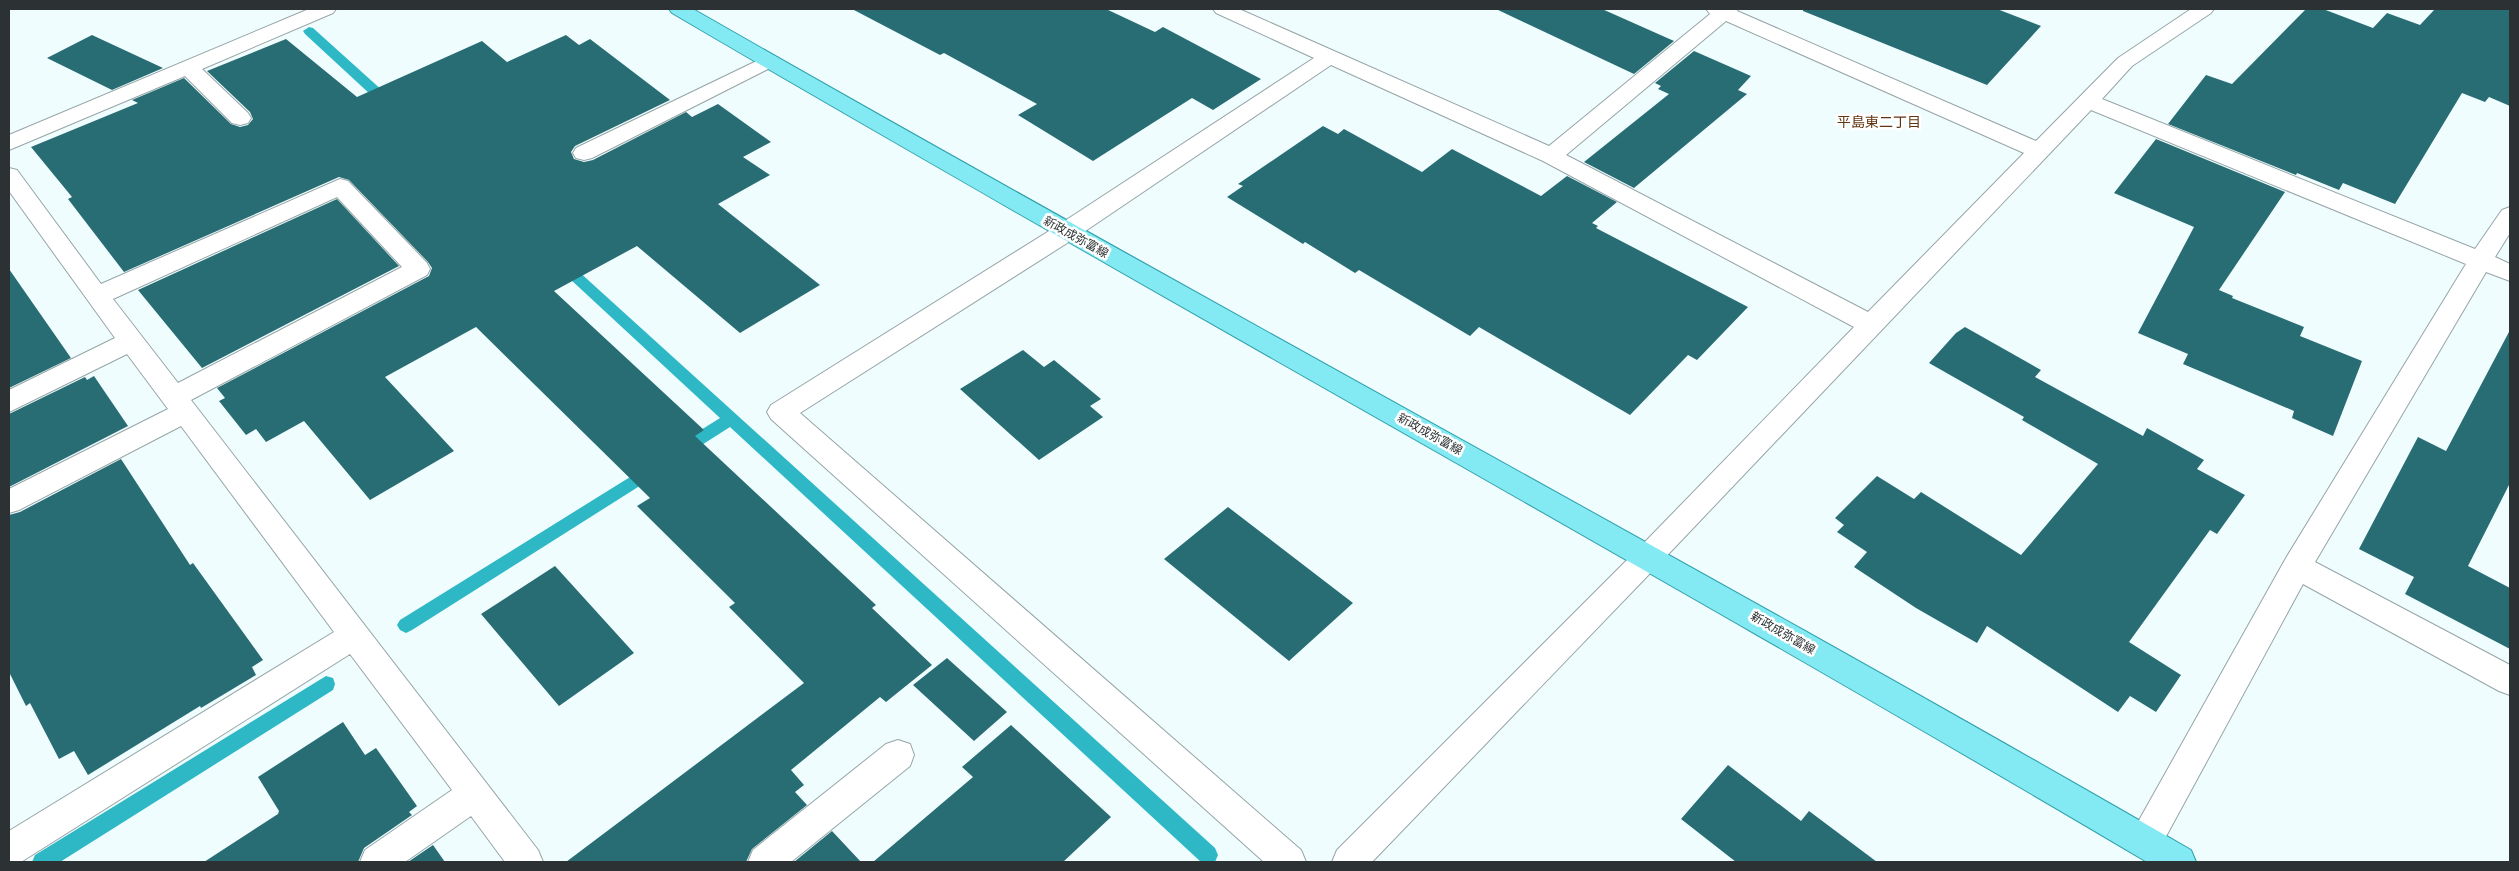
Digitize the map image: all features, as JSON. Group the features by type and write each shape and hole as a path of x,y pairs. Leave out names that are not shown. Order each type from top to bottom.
{"main road":[{"name":"新政成弥富線","path":"679,9 1066,232 1649,556 2179,862"}],"street":[{"path":"9,143 326,9"},
{"path":"1223,9 1551,156 1871,325"},
{"path":"1348,862 1649,556 2126,62 2204,9"},
{"path":"1551,156 1722,10 2039,151"},
{"path":"1289,862 781,412 1066,232 1329,57"},
{"path":"584,153 769,61"},
{"path":"188,67 240,118"},
{"path":"2088,102 2510,273"},
{"path":"9,175 179,405 526,862"},
{"path":"9,502 418,269 340,186 97,296"},
{"path":"2145,842 2297,567 2480,261 2510,215"},
{"path":"9,402 131,341"},
{"path":"2297,567 2510,681"},
{"path":"9,850 354,636"},
{"path":"765,862 898,755"},
{"path":"376,862 474,794"}],"building":[{"path":"852,9 1106,9 1155,32 1163,27 1261,79 1213,110 1192,98 1093,161 1018,115 1037,104 944,53 940,55"},
{"path":"1496,9 1602,9 1674,41 1634,74"},
{"path":"1803,9 1997,9 2041,26 1987,85 1803,11"},
{"path":"2306,9 2323,9 2373,28 2387,13 2420,25 2435,9 2510,9 2510,106 2489,97 2485,102 2462,93 2395,204 2343,183 2339,190 2297,173 2296,175 2168,124 2206,75 2232,84"},
{"path":"92,35 163,68 112,90 47,58"},
{"path":"566,35 579,45 590,39 670,100 575,146 571,152 574,159 584,162 593,160 686,112 692,117 718,104 771,142 743,157 770,175 718,204 820,285 740,333 637,246 554,291 704,430 695,436 876,605 872,608 932,665 886,702 880,697 791,770 804,785 795,792 807,805 752,849 746,862 566,862 804,683 729,607 735,603 637,506 650,498 476,327 385,377 454,451 370,500 304,421 266,442 256,429 246,435 219,401 225,398 217,388 429,276 432,268 428,262 349,180 339,177 124,272 68,199 72,197 31,147 138,103 132,100 184,78 231,124 240,127 248,125 253,119 250,112 207,71 286,39 357,97 482,41 507,62"},
{"path":"1694,51 1751,76 1738,90 1747,94 1634,188 1584,162 1669,94 1658,89 1661,86 1655,83"},
{"path":"1323,126 1338,134 1344,129 1422,172 1452,149 1541,196 1567,176 1617,202 1592,223 1598,226 1596,228 1748,307 1697,360 1688,355 1630,415 1479,327 1470,336 1359,270 1355,273 1305,242 1303,244 1227,197 1243,186 1238,184"},
{"path":"2156,139 2285,192 2219,290 2233,296 2232,298 2304,327 2300,336 2362,361 2333,436 2292,418 2294,411 2183,364 2188,354 2138,333 2194,227 2114,193"},
{"path":"337,199 399,266 202,368 138,290"},
{"path":"9,269 71,358 9,388"},
{"path":"1965,327 2041,370 2035,377 2143,436 2147,428 2204,460 2197,469 2245,495 2217,534 2210,530 2129,642 2181,675 2156,712 2130,696 2118,712 1987,626 1977,643 1916,608 1854,567 1867,552 1837,532 1844,525 1835,518 1877,476 1914,499 1921,492 2021,555 2098,464 2022,420 2024,417 1929,363 1956,333"},
{"path":"2510,330 2510,483 2468,566 2510,588 2510,649 2405,594 2414,577 2359,549 2418,437 2446,451"},
{"path":"1023,350 1044,367 1054,360 1101,399 1090,406 1103,417 1039,460 960,389"},
{"path":"94,376 128,426 9,487 9,414 85,377 87,380"},
{"path":"121,459 190,565 193,563 263,660 252,667 256,675 201,708 200,706 88,775 74,751 59,759 30,703 26,706 9,672 9,515 20,512"},
{"path":"1228,507 1353,603 1289,661 1164,559"},
{"path":"555,566 634,653 559,706 481,614"},
{"path":"947,658 1007,712 974,741 913,685"},
{"path":"343,722 365,755 376,748 417,806 409,812 412,815 364,848 358,862 204,862 278,814 279,811 258,777"},
{"path":"1011,725 1111,817 1063,862 873,862 973,777 962,767"},
{"path":"1728,765 1801,821 1809,811 1877,862 1736,862 1681,819"},
{"path":"832,831 861,862 794,862"},
{"path":"433,845 445,862 408,862"}],"waterway":[{"path":"309,31 389,104"},
{"path":"561,263 1208,855"},
{"path":"680,451 731,419"},
{"path":"406,625 651,470"},
{"path":"42,862 326,684"}],"district":[{"name":"平島東二丁目","path":"1879,122"}]}
